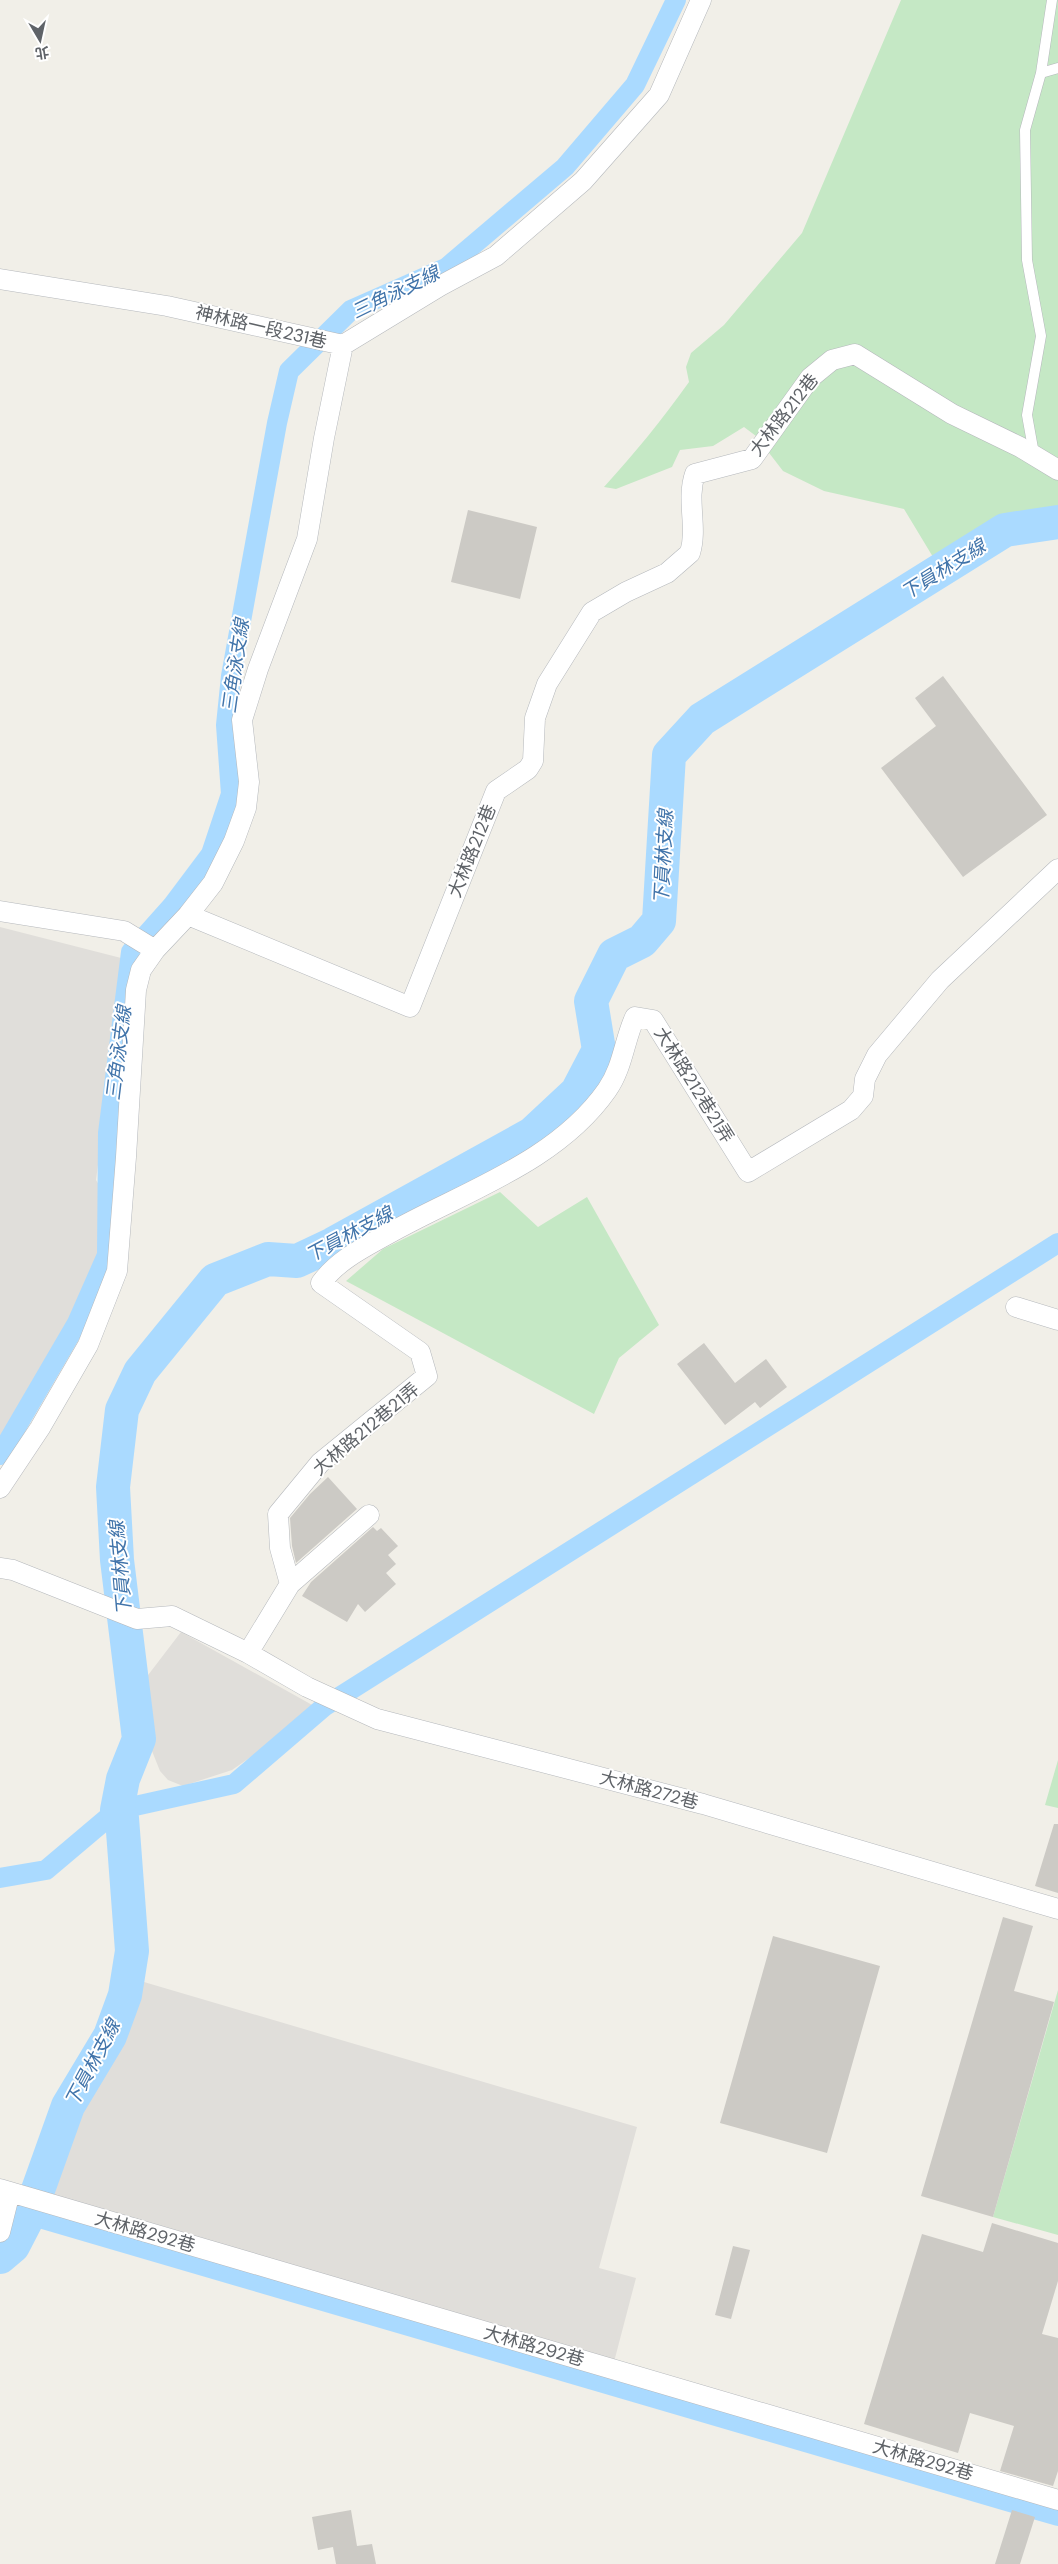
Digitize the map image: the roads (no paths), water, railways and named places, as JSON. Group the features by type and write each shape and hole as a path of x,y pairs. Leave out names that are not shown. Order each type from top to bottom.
{"street":[{"name":"神林路一段231巷","path":"0,279 167,306 343,345 440,286 496,256 583,181 659,95 701,0"},
{"path":"0,1488 40,1428 88,1346 117,1271 136,990 141,970 155,950 188,915 213,883 234,841 246,808 249,782 242,720 258,669 307,539 324,438 343,345"},
{"name":"大林路212巷","path":"188,915 410,1007 496,791 528,769 533,761 536,718 547,684 592,612 626,592 667,573 690,553 693,545 693,516 690,488 695,474 752,459 810,378 832,360 855,354 952,414 1058,470"},
{"name":"大林路212巷21弄","path":"290,1584 280,1548 278,1514 320,1463 427,1376 420,1352 321,1282 333,1267 431,1210 518,1167 574,1128 607,1090 622,1062 629,1031 635,1017 653,1020 748,1172 851,1110 863,1096 865,1079 877,1055 940,980 1058,869"},
{"path":"0,911 124,931 155,950"},
{"path":"1016,1307 1058,1320"},
{"path":"248,1653 290,1584 370,1515"},
{"name":"大林路272巷","path":"0,1568 13,1570 138,1620 172,1616 248,1653 306,1687 376,1719 702,1804 1058,1909"},
{"path":"0,2232 5,2191"},
{"name":"大林路292巷","path":"5,2191 1058,2500"}],"lane":[{"path":"1034,456 1027,415 1041,336 1027,260 1025,130 1041,73 1052,0"},
{"path":"1041,73 1058,68"}],"waterway":[{"name":"三角泳支線","path":"0,1455 77,1323 107,1255 108,1133 131,952 172,906 211,854 231,794 226,725 231,676 277,423 289,371 351,310 446,268 565,167 635,85 676,0"},
{"name":"下員林支線","path":"0,2257 13,2246 29,2215 68,2106 110,2036 125,1995 132,1951 122,1818 117,1810 123,1779 139,1739 117,1560 113,1487 122,1410 140,1372 215,1280 268,1259 297,1261 333,1244 532,1134 577,1092 599,1050 591,1001 614,955 642,941 659,921 669,755 702,719 1005,530 1058,522"},
{"path":"0,1878 46,1870 117,1810 234,1784 325,1706 1058,1243"},
{"path":"29,2215 1058,2516"}]}
